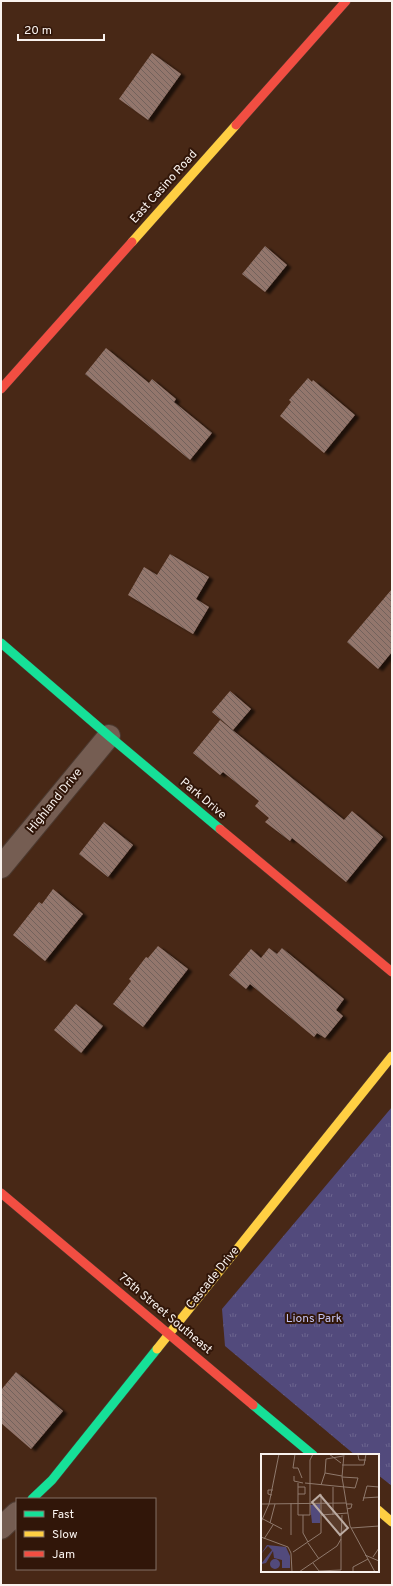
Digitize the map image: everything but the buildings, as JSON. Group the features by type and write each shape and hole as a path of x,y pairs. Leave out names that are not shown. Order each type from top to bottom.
{"street":[{"name":"East Casino Road","path":"1,389 346,1"},
{"name":"Park Drive","path":"1,643 109,736 392,972"},
{"name":"Highland Drive","path":"1,867 109,736"},
{"name":"Cascade Drive","path":"33,1498 52,1480 392,1056"},
{"name":"75th Street Southeast","path":"1,1193 312,1454"},
{"path":"379,1511 392,1522"},
{"path":"1,1528 16,1514"}],"green space":[{"name":"Lions Park","path":"392,1107 392,1486 379,1476 379,1454 354,1454 225,1346 222,1309"}],"traffic: fast":[{"path":"1,643 220,829"},
{"path":"33,1498 52,1480 157,1349"},
{"path":"253,1405 312,1454"}],"traffic: slow":[{"path":"132,242 236,125"},
{"path":"157,1349 392,1056"},
{"path":"379,1511 392,1522"}],"traffic: jam":[{"path":"236,125 346,1"},
{"path":"1,389 132,242"},
{"path":"220,829 392,972"},
{"path":"1,1193 253,1405"}]}
